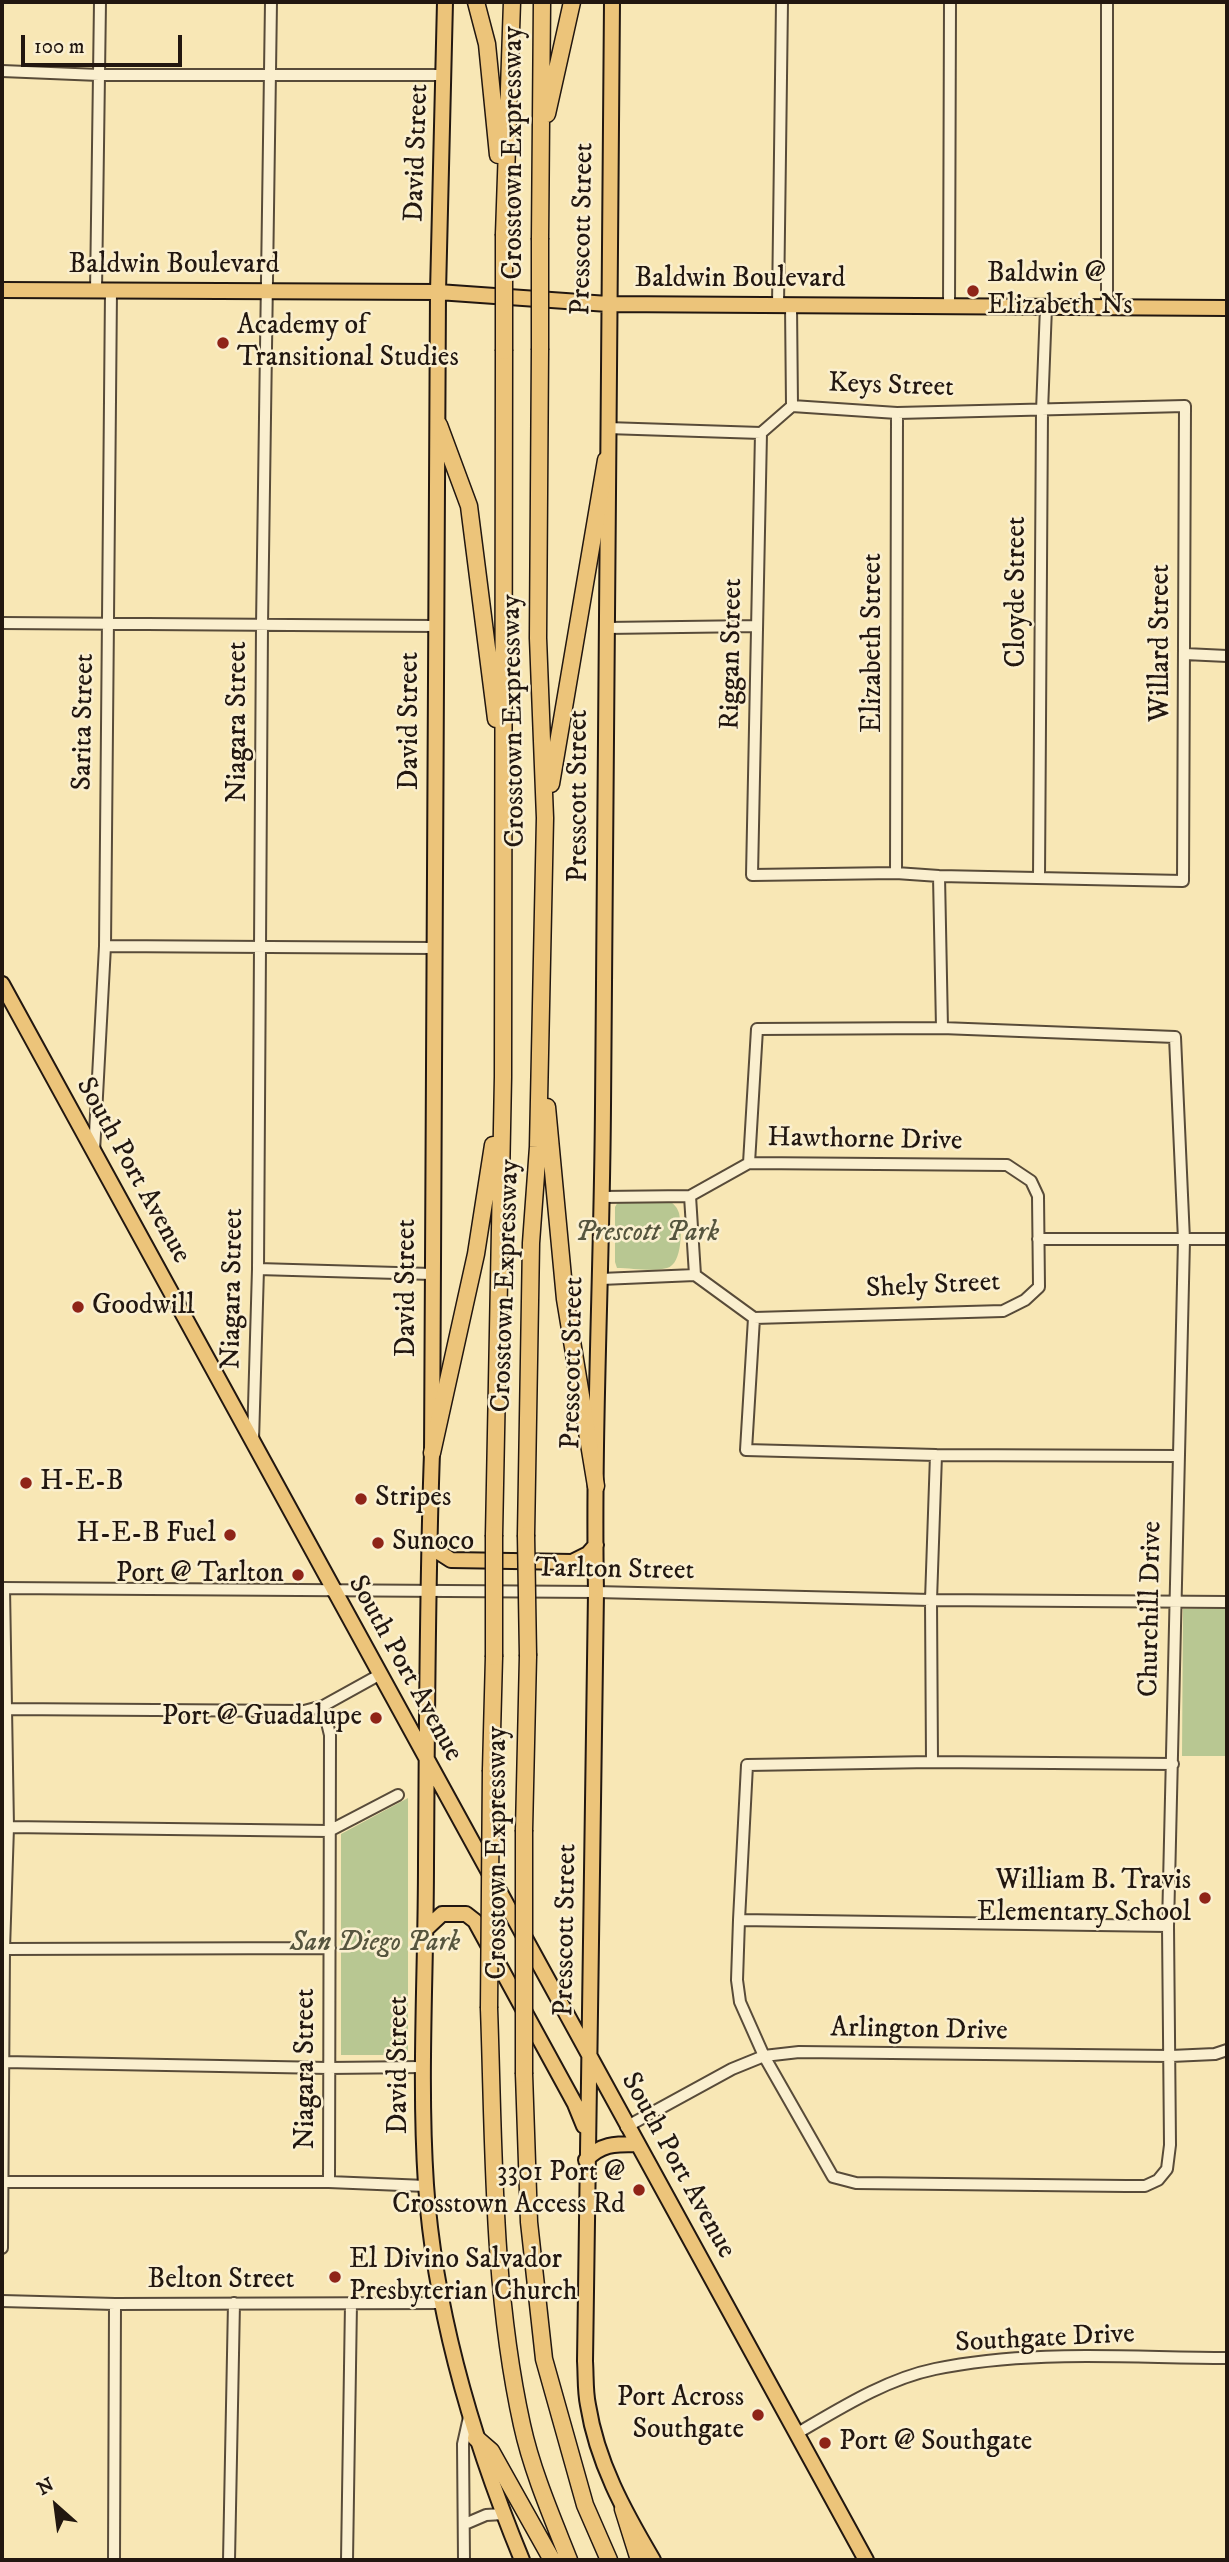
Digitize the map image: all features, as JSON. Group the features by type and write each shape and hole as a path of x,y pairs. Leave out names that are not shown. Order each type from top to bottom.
{"highway":[{"path":"476,2 488,44 504,226"},
{"name":"Crosstown Expressway","path":"512,2 504,226 505,791 489,2008 498,2245 507,2348 522,2428 569,2560"},
{"name":"Crosstown Expressway","path":"542,2 538,638 545,818 538,1147 531,1243 526,1535 528,1656 524,1830 524,2074 529,2222 544,2359 585,2505 610,2560"},
{"path":"541,143 572,2"},
{"path":"439,425 469,506 505,791"},
{"path":"545,818 606,460"},
{"path":"540,1031 565,1299 596,1486"},
{"path":"432,1453 476,1254 502,1087"},
{"path":"476,2438 491,2451 552,2560"},
{"path":"623,2509 639,2560"}],"main road":[{"name":"David Street","path":"445,2 438,292 432,1453 423,2067 426,2186 441,2302 476,2438 522,2560"},
{"name":"Presscott Street","path":"612,2 606,460 602,1197 585,2361 587,2403 604,2465 623,2509"},
{"name":"Baldwin Boulevard","path":"2,290 438,292 608,304 1227,308"},
{"name":"South Port Avenue","path":"2,984 626,2127 866,2560"},
{"path":"429,1538 436,1550 451,1560 572,1562 588,1554 596,1545"},
{"path":"426,1928 442,1914 466,1914 475,1921 575,2104 587,2137"},
{"path":"586,2160 608,2145 636,2144"},
{"path":"623,2509 653,2560"}],"street":[{"name":"Sarita Street","path":"94,1153 105,946 108,625 100,2"},
{"name":"Niagara Street","path":"253,1443 258,1269 262,625 271,2"},
{"path":"782,2 784,305 792,406"},
{"path":"949,306 950,2"},
{"path":"1107,2 1107,307"},
{"path":"2,71 99,75 445,75"},
{"name":"Cloyde Street","path":"1039,877 1042,411 1046,307"},
{"name":"Keys Street","path":"761,433 792,406 897,413 1185,406"},
{"name":"Willard Street","path":"1039,877 1184,881 1185,406"},
{"name":"Elizabeth Street","path":"896,873 897,413"},
{"path":"607,428 761,433"},
{"name":"Riggan Street","path":"761,433 752,875 896,873"},
{"path":"2,623 436,626"},
{"path":"606,628 757,626"},
{"path":"1185,654 1227,656"},
{"path":"896,873 1039,877"},
{"path":"749,1163 757,1029 942,1028 939,876"},
{"path":"105,946 434,948"},
{"name":"Churchill Drive","path":"764,2056 833,2177 856,2183 1145,2186 1158,2179 1167,2169 1170,2145 1171,2056 1168,1926 1184,1240 1175,1037 942,1028"},
{"name":"Hawthorne Drive","path":"602,1197 690,1196 749,1163 1007,1166 1031,1181 1038,1196 1038,1239"},
{"path":"690,1196 695,1275"},
{"path":"1038,1239 1227,1239"},
{"name":"Shely Street","path":"754,1318 1003,1311 1026,1300 1039,1287 1038,1239"},
{"path":"258,1269 432,1274"},
{"path":"601,1279 695,1275 754,1318 746,1450 936,1455 1178,1456"},
{"path":"932,1762 931,1600 936,1455"},
{"path":"2,2248 4,1949 8,1826 3,1588"},
{"name":"Tarlton Street","path":"3,1588 596,1592 931,1600 1227,1602"},
{"path":"5,1709 282,1713 323,1706 379,1675"},
{"name":"Niagara Street","path":"323,1706 330,1735 329,2182"},
{"path":"764,2056 740,2002 737,1980 747,1765 932,1762 1173,1763"},
{"path":"8,1826 329,1830 397,1795"},
{"path":"739,1920 1168,1926"},
{"path":"4,1949 330,1948"},
{"name":"Arlington Drive","path":"626,2127 732,2069 764,2056 799,2052 1171,2056 1215,2054 1227,2050"},
{"path":"4,2062 328,2068 423,2067"},
{"path":"4,2182 329,2182 426,2186"},
{"name":"Belton Street","path":"2,2301 115,2304 441,2302"},
{"path":"229,2560 234,2303"},
{"path":"347,2560 351,2303"},
{"path":"114,2560 115,2304"},
{"name":"Southgate Drive","path":"796,2434 862,2395 934,2369 1009,2359 1054,2357 1227,2358"},
{"path":"464,2560 463,2444 470,2414"},
{"path":"465,2524 486,2515 503,2514"}],"green space":[{"name":"Prescott Park","path":"619,1200 669,1201 675,1206 679,1213 681,1236 679,1253 672,1265 655,1270 617,1268 615,1207"},
{"path":"1227,1608 1227,1756 1182,1756 1183,1609"},
{"name":"San Diego Park","path":"408,1798 408,2055 341,2055 341,1834"}],"place":[{"name":"Baldwin @ Elizabeth Ns","path":"973,291"},
{"name":"Academy of Transitional Studies","path":"223,343"},
{"name":"Goodwill","path":"78,1307"},
{"name":"H-E-B","path":"26,1483"},
{"name":"Stripes","path":"361,1499"},
{"name":"H-E-B Fuel","path":"230,1535"},
{"name":"Sunoco","path":"378,1543"},
{"name":"Port @ Tarlton","path":"298,1575"},
{"name":"Port @ Guadalupe","path":"376,1718"},
{"name":"William B. Travis Elementary School","path":"1205,1898"},
{"name":"3301 Port @ Crosstown Access Rd","path":"639,2190"},
{"name":"El Divino Salvador Presbyterian Church","path":"335,2277"},
{"name":"Port Across Southgate","path":"758,2415"},
{"name":"Port @ Southgate","path":"825,2443"}]}
